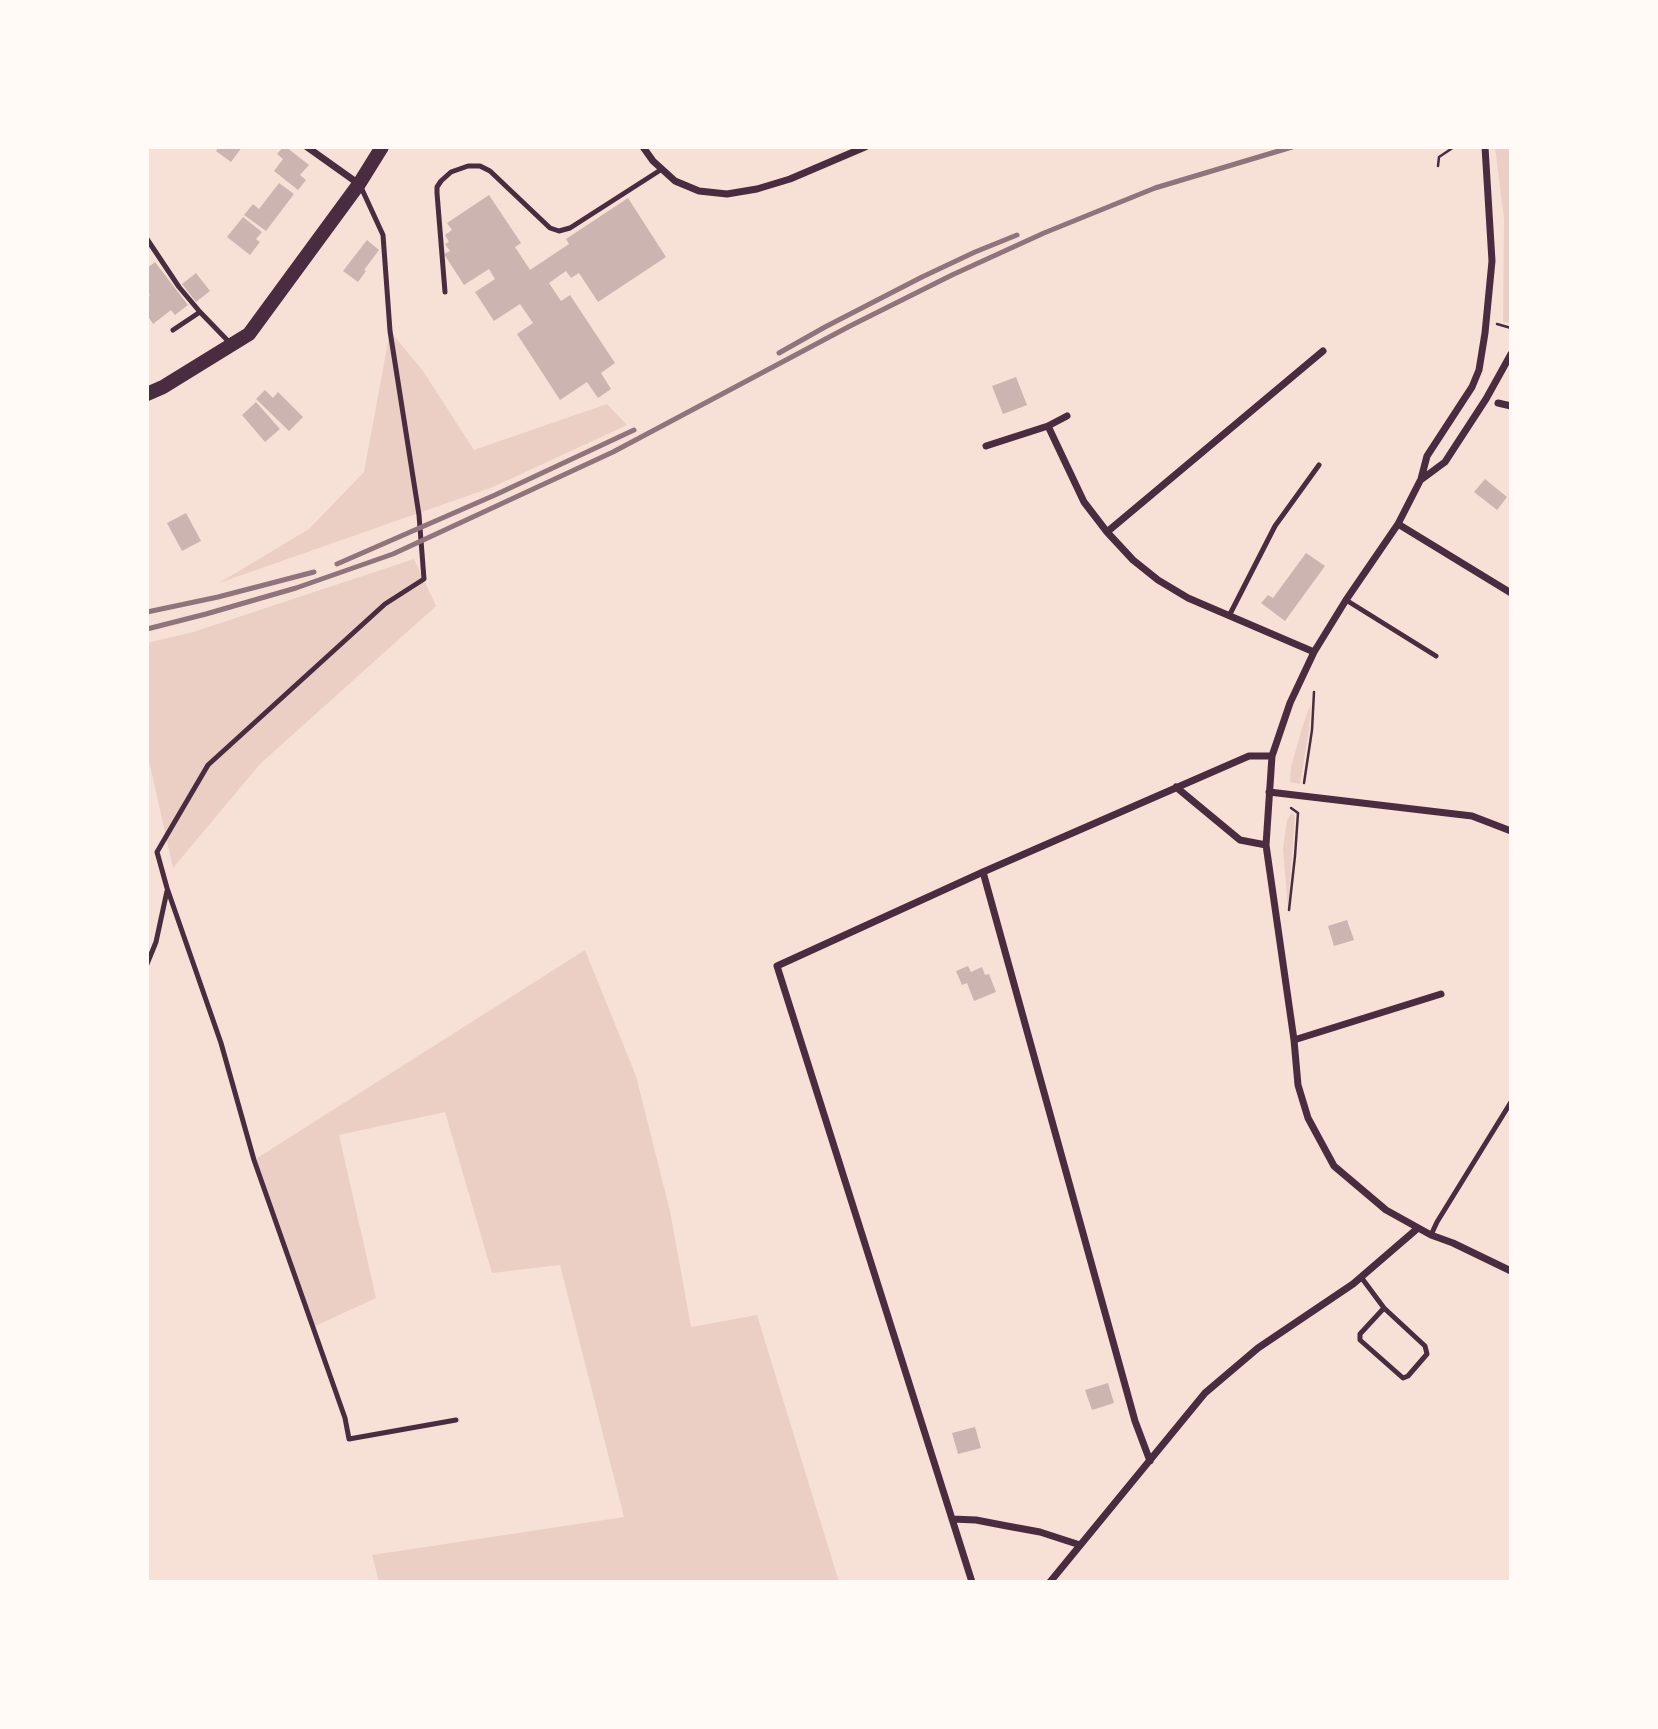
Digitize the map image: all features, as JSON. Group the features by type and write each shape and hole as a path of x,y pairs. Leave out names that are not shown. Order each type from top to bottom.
{"main road":[{"path":"147,394 249,334 359,184 382,147"}],"street":[{"path":"307,147 359,184"},
{"path":"643,147 653,161 675,181 699,191 727,194 757,190 790,179 849,150 865,147"},
{"path":"1485,148 1492,261 1479,370 1472,387 1427,456 1421,479 1398,524 1314,652 1290,703 1272,756 1266,845 1298,1085 1308,1118 1334,1166 1386,1210 1431,1235 1511,1271"},
{"path":"1107,532 1323,351"},
{"path":"1421,479 1445,462 1486,399 1511,354"},
{"path":"1498,403 1511,406"},
{"path":"986,446 1048,426 1067,416"},
{"path":"1048,426 1084,502 1133,560 1158,580 1188,598 1314,652"},
{"path":"1398,524 1511,593"},
{"path":"972,1582 777,966 983,872 1249,756 1272,756"},
{"path":"1176,787 1240,840 1266,845"},
{"path":"1269,792 1472,816 1511,831"},
{"path":"983,872 1135,1421 1150,1461"},
{"path":"1294,1040 1441,994"},
{"path":"1049,1582 1205,1393 1258,1349 1361,1277 1418,1228"},
{"path":"952,1519 976,1520 1040,1532 1080,1545"}],"lane":[{"path":"445,292 437,187 451,172 468,166 480,166 490,171 550,228 559,231 570,228 662,169"},
{"path":"359,184 383,235 390,331 416,504 424,579 385,604 208,765 157,852 221,1043 254,1160 345,1418 349,1439 456,1420"},
{"path":"147,239 179,287 232,344"},
{"path":"173,330 200,312"},
{"path":"1229,616 1275,526 1319,465"},
{"path":"1346,600 1436,656"},
{"path":"147,964 156,942 167,888"},
{"path":"1431,1235 1511,1102"},
{"path":"1361,1277 1384,1308 1425,1346 1427,1354 1409,1376 1403,1378 1360,1340 1360,1334 1384,1308"}],"path":[{"path":"1438,166 1439,157 1454,147"},
{"path":"1492,323 1511,328"},
{"path":"1303,788 1312,730 1314,692"},
{"path":"1289,911 1298,813 1291,808"}],"shaded area":[{"path":"1495,147 1511,147 1511,323 1503,322 1504,219"},
{"path":"390,331 423,371 474,450 607,404 627,425 493,487 219,583 309,529 364,472"},
{"path":"414,559 436,606 260,764 173,868 147,752 147,643 193,632"},
{"path":"1311,703 1300,784 1290,782 1291,767"},
{"path":"1292,812 1295,817 1288,909 1283,849 1287,820"},
{"path":"585,950 636,1076 670,1211 691,1327 757,1315 839,1582 379,1582 372,1555 624,1517 560,1265 492,1273 445,1112 339,1135 376,1298 313,1327 254,1160"}],"building":[{"path":"219,147 242,147 231,162 216,151"},
{"path":"283,147 309,165 300,175 306,180 298,190 274,171 283,159 277,154"},
{"path":"279,183 294,194 266,231 244,215 253,204 259,209"},
{"path":"489,195 521,243 515,247 530,270 569,244 566,239 628,198 666,257 598,302 579,273 571,278 566,271 549,283 561,301 570,295 615,363 601,373 611,389 598,398 587,382 560,400 517,334 533,323 520,304 494,321 475,292 495,279 489,269 464,285 444,254 450,251 445,244 449,242 445,235 452,230 447,223"},
{"path":"243,217 262,232 256,239 260,242 250,255 227,237"},
{"path":"367,240 379,250 358,282 343,271"},
{"path":"155,262 188,305 175,315 171,310 153,324 147,315 147,297 150,295 147,291 147,268"},
{"path":"196,273 210,291 196,302 182,284"},
{"path":"1016,377 1027,405 1003,414 992,386"},
{"path":"265,390 273,398 278,392 303,417 289,431 256,399"},
{"path":"256,402 280,429 265,442 242,415"},
{"path":"1485,479 1507,497 1497,510 1474,492"},
{"path":"186,513 201,541 182,551 167,523"},
{"path":"1306,553 1325,566 1285,621 1261,603 1268,595 1273,598"},
{"path":"1347,920 1354,940 1334,946 1328,926"},
{"path":"968,966 971,972 982,967 985,975 989,974 996,992 974,1001 967,983 962,985 956,971"},
{"path":"1108,1383 1114,1403 1092,1410 1085,1390"},
{"path":"975,1427 981,1448 958,1454 952,1433"}],"railway":[{"path":"147,629 296,588 393,554 613,452 850,326 1044,233 1155,188 1292,147"},
{"path":"779,353 922,277 1017,235"},
{"path":"337,564 634,430"},
{"path":"147,612 314,572"}]}
